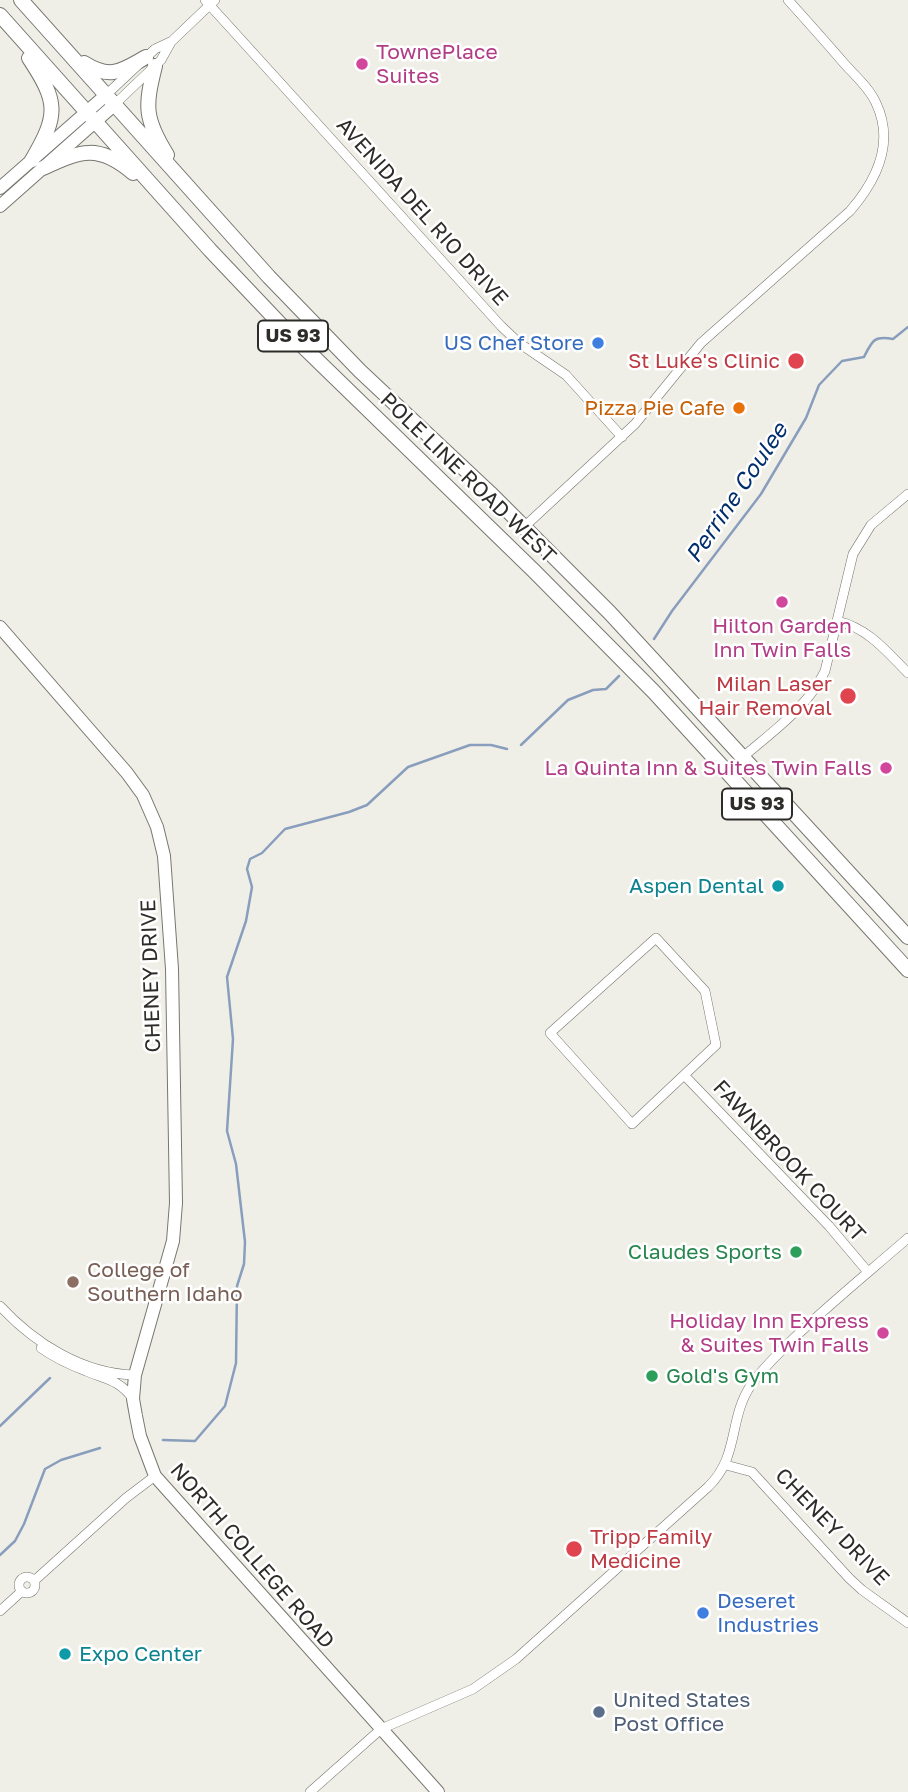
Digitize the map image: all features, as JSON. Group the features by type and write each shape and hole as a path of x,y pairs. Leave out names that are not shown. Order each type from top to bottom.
{"highway":[{"name":"POLE LINE ROAD WEST","path":"21,0 269,277 360,371 610,613 908,937"},
{"name":"POLE LINE ROAD WEST","path":"0,16 283,327 534,570 654,692 908,970"},
{"path":"0,16 49,90 52,104 50,128 38,164"},
{"path":"69,54 105,74 150,62 148,117 186,185"},
{"path":"38,164 71,155 104,153 131,171 173,208"}],"main road":[{"path":"0,206 38,164 110,100"},
{"path":"0,188 38,164"},
{"name":"CHENEY DRIVE","path":"0,627 143,795 157,827 164,856 172,969 176,1203 173,1241 135,1375"},
{"name":"NORTH COLLEGE ROAD","path":"135,1375 133,1399 140,1436 155,1476 438,1792"}],"street":[{"path":"524,527 622,437 701,343 850,211 862,198 879,169 884,137 876,103 788,0"},
{"path":"110,100 150,62 161,60 172,41 210,2"},
{"name":"AVENIDA DEL RIO DRIVE","path":"210,2 500,326 519,344 566,375 622,437"},
{"path":"743,757 809,698 818,685 825,671 853,554 871,525 908,494"},
{"path":"838,621 871,636 908,673"},
{"name":"FAWNBROOK COURT","path":"656,938 705,991 711,1018 716,1045 684,1075 632,1124 550,1033 656,938"},
{"name":"FAWNBROOK COURT","path":"684,1075 828,1226 868,1272"},
{"path":"310,1792 381,1729 473,1689 516,1659 708,1487 726,1465 739,1408 749,1387 794,1339 908,1238"},
{"path":"0,1306 43,1350 62,1361 114,1380 127,1390 133,1399"},
{"path":"10,1317 36,1338 79,1363 119,1374 135,1375"},
{"name":"CHENEY DRIVE","path":"726,1465 752,1472 854,1583 908,1623"},
{"path":"0,1611 22,1591 19,1584 22,1579 29,1578 34,1581 126,1497 155,1476"}],"waterway":[{"name":"Perrine Coulee","path":"654,639 672,611 761,494 806,418 819,385 842,361 864,357 874,340 893,339 908,327"},
{"name":"Perrine Coulee","path":"521,745 568,700 593,690 606,689 619,676"},
{"name":"Perrine Coulee","path":"163,1440 195,1441 225,1406 236,1363 237,1286 244,1264 245,1242 236,1164 227,1131 233,1039 227,977 246,921 252,887 247,869 250,859 262,853 285,829 367,805 408,767 470,745 491,745 507,749"},
{"name":"Perrine Coulee","path":"0,1426 50,1378"},
{"name":"Perrine Coulee","path":"0,1555 15,1541 24,1524 45,1469 61,1460 100,1448"}],"place":[{"name":"TownePlace Suites","path":"362,64"},
{"name":"US Chef Store","path":"598,343"},
{"name":"St Luke's Clinic","path":"796,361"},
{"name":"Pizza Pie Cafe","path":"739,408"},
{"name":"Hilton Garden Inn Twin Falls","path":"782,602"},
{"name":"Milan Laser Hair Removal","path":"848,696"},
{"name":"La Quinta Inn & Suites Twin Falls","path":"886,768"},
{"name":"Aspen Dental","path":"778,886"},
{"name":"Claudes Sports","path":"796,1252"},
{"name":"College of Southern Idaho","path":"73,1282"},
{"name":"Holiday Inn Express & Suites Twin Falls","path":"883,1333"},
{"name":"Gold's Gym","path":"652,1376"},
{"name":"Tripp Family Medicine","path":"574,1549"},
{"name":"Deseret Industries","path":"703,1613"},
{"name":"Expo Center","path":"65,1654"},
{"name":"United States Post Office","path":"599,1712"}]}
